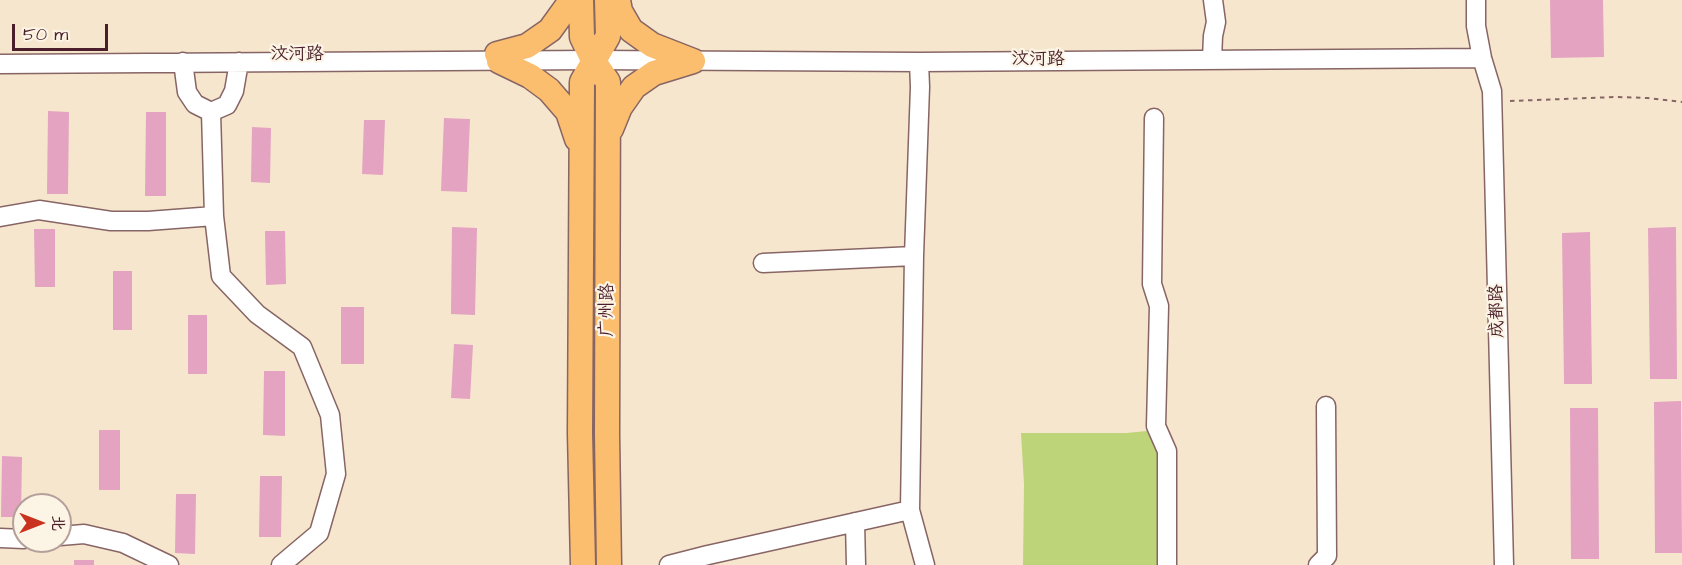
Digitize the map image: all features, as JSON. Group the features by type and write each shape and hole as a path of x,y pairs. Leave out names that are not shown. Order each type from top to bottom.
{"main road":[{"path":"498,58 527,46 550,30 568,5 569,0"},
{"name":"广州路","path":"581,0 582,36 593,60 608,81 609,565"},
{"name":"广州路","path":"582,565 580,433 582,82 608,36 607,0"},
{"path":"618,0 620,11 631,30 652,45 693,61"},
{"path":"498,58 549,90 568,112 581,148"},
{"path":"608,137 620,107 634,87 654,73 693,61"}],"street":[{"path":"1212,59 1216,22 1213,0"},
{"name":"成都路","path":"1476,0 1476,26 1482,58 1492,91 1504,565"},
{"name":"成都路","path":"1486,0 1487,26 1479,91 1493,565"},
{"name":"汶河路","path":"0,54 919,62 1482,58"},
{"name":"汶河路","path":"0,64 498,58"},
{"path":"183,62 187,92 195,104 211,112"},
{"path":"211,112 227,105 234,91 239,62"},
{"path":"919,62 910,510 925,565"},
{"path":"211,112 214,216 221,276 257,314 302,347 330,416 336,474 319,533 280,565"},
{"path":"1154,118 1152,284 1159,306 1156,426 1167,451 1167,565"},
{"path":"0,217 39,210 111,220 214,216"},
{"path":"763,263 914,256"},
{"path":"1318,565 1327,556 1326,406"},
{"path":"669,565 708,560 910,510"},
{"path":"855,522 856,565"},
{"path":"72,535 84,534 123,543 170,565"}],"path":[{"path":"1510,101 1616,97 1682,102"}],"green space":[{"path":"1147,431 1159,454 1159,565 1023,565 1024,484 1021,433"}],"building":[{"path":"1550,0 1603,0 1604,57 1551,58"},
{"path":"48,111 69,112 68,194 47,194"},
{"path":"146,112 166,112 166,196 145,196"},
{"path":"444,118 470,119 467,192 441,191"},
{"path":"364,120 385,120 383,175 362,174"},
{"path":"252,127 271,128 270,183 251,182"},
{"path":"452,227 477,228 475,315 451,314"},
{"path":"1676,227 1677,379 1650,379 1648,228"},
{"path":"34,229 55,229 55,287 35,287"},
{"path":"265,231 285,231 286,284 266,285"},
{"path":"1590,232 1592,384 1564,384 1562,233"},
{"path":"113,271 132,271 132,330 113,330"},
{"path":"341,307 364,307 364,364 341,364"},
{"path":"188,315 207,315 207,374 188,374"},
{"path":"454,344 473,345 470,399 451,398"},
{"path":"264,371 285,371 285,436 263,435"},
{"path":"1681,401 1682,553 1655,553 1654,402"},
{"path":"1570,408 1598,408 1599,559 1571,559"},
{"path":"99,430 120,430 120,490 99,490"},
{"path":"2,456 22,457 21,493 12,493 12,517 1,517"},
{"path":"260,476 282,476 281,537 259,537"},
{"path":"176,494 196,494 195,554 175,553"},
{"path":"74,560 94,560 94,565 74,565"}]}
